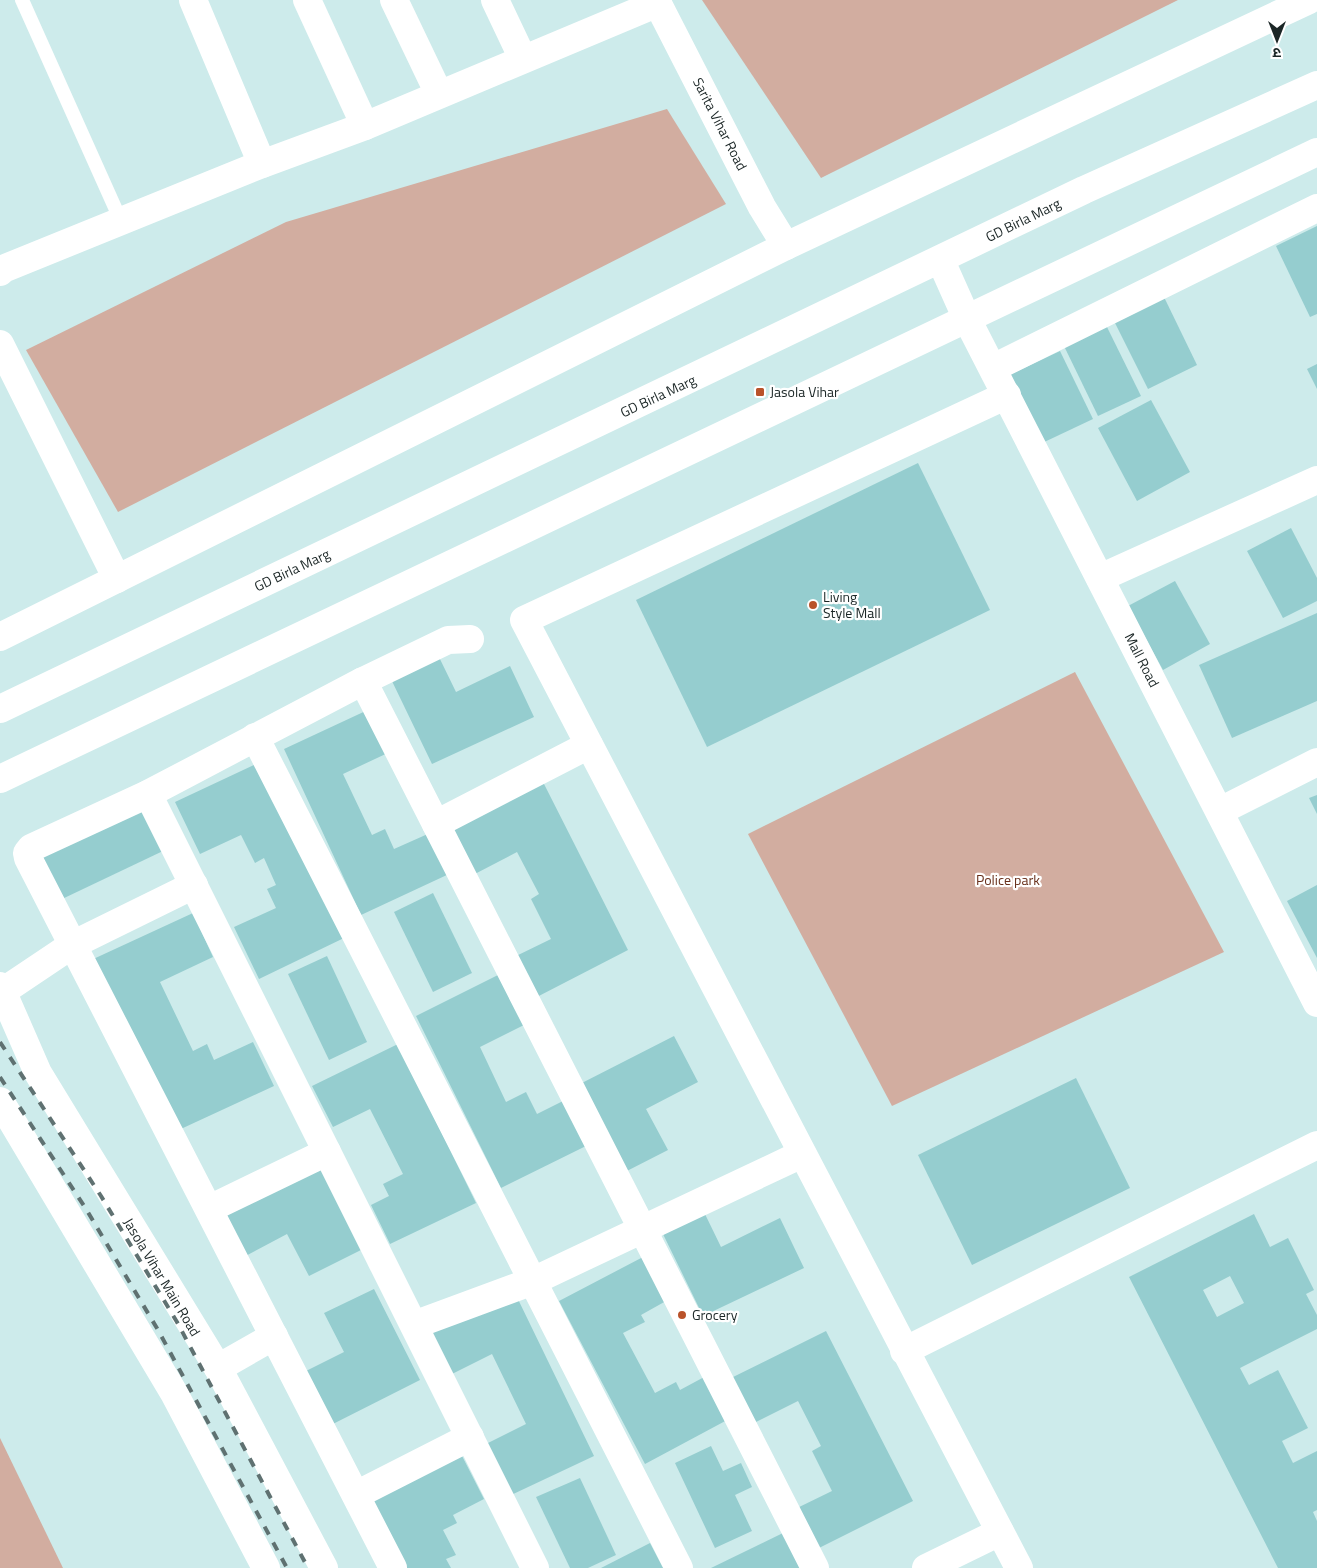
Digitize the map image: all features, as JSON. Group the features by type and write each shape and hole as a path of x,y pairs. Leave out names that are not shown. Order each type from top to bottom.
{"street":[{"path":"193,0 262,164"},
{"path":"307,0 365,126"},
{"path":"394,0 438,94"},
{"path":"495,0 523,59"},
{"path":"0,637 786,246 1309,0"},
{"path":"0,272 3,268 262,164 365,126 657,2"},
{"name":"Sarita Vihar Road","path":"657,2 762,207 786,246"},
{"name":"GD Birla Marg","path":"0,709 940,261 1084,190 1317,85"},
{"path":"0,779 966,317 1317,152"},
{"path":"993,368 1317,208"},
{"name":"Mall Road","path":"940,261 966,317 1317,1003"},
{"path":"0,344 117,579"},
{"path":"1007,395 524,620 904,1351 1019,1568"},
{"path":"1100,578 1317,480"},
{"path":"393,1568 72,945 27,853 31,848 148,794 363,681 448,640 470,639"},
{"path":"363,681 815,1568"},
{"path":"254,737 679,1568"},
{"path":"436,824 589,745"},
{"path":"1220,812 1317,762"},
{"path":"148,794 535,1568"},
{"path":"1,989 72,945 194,885"},
{"name":"Jasola Vihar Main Road","path":"1,989 38,1073 218,1368 324,1568"},
{"path":"0,1101 174,1393 266,1568"},
{"path":"904,1351 1317,1145"},
{"path":"208,1209 327,1152"},
{"path":"414,1325 533,1281 802,1154"},
{"path":"218,1368 274,1336"},
{"path":"356,1495 470,1437"},
{"path":"926,1568 1000,1532"}],"lane":[{"path":"22,0 121,221"}],"green space":[{"path":"702,0 1178,0 821,178"},
{"path":"667,109 726,204 118,512 26,350 286,222"},
{"name":"Police park","path":"1075,672 1224,952 892,1106 748,834"},
{"path":"0,1438 63,1568 0,1568"}],"building":[{"path":"1317,226 1317,314 1310,317 1276,246"},
{"path":"1164,297 1197,365 1148,389 1114,321"},
{"path":"1106,325 1141,396 1098,416 1064,346"},
{"path":"1060,351 1093,419 1038,445 1005,377"},
{"path":"1317,364 1317,389 1307,369"},
{"path":"1151,400 1190,472 1137,501 1098,428"},
{"name":"Living Style Mall","path":"918,463 990,610 707,747 636,600"},
{"path":"1291,528 1317,578 1317,601 1283,618 1247,551"},
{"path":"1175,581 1210,644 1163,670 1128,606"},
{"path":"1317,613 1317,701 1232,738 1199,665"},
{"path":"438,655 456,692 510,666 534,717 432,764 390,677"},
{"path":"372,708 392,751 343,774 372,835 385,829 394,849 430,833 449,874 361,915 284,749"},
{"path":"260,762 344,938 259,979 234,927 276,908 267,889 276,885 264,858 255,863 241,835 200,854 175,802"},
{"path":"542,780 628,950 533,999 512,958 551,939 531,899 539,894 517,852 471,876 446,829"},
{"path":"1317,795 1317,814 1309,798"},
{"path":"141,806 163,851 60,900 38,855"},
{"path":"1317,885 1317,958 1287,901"},
{"path":"433,893 472,973 433,992 394,912"},
{"path":"193,913 213,957 160,982 193,1051 207,1044 214,1060 253,1042 274,1086 170,1134 89,961"},
{"path":"327,956 367,1042 329,1060 288,974"},
{"path":"500,974 526,1024 480,1047 506,1102 526,1092 537,1114 563,1101 586,1146 501,1188 416,1016"},
{"path":"674,1036 698,1082 646,1109 668,1150 621,1174 576,1086"},
{"path":"398,1044 476,1203 390,1244 371,1205 389,1196 383,1184 403,1174 370,1109 333,1127 312,1086"},
{"path":"1076,1078 1130,1188 972,1265 918,1155"},
{"path":"320,1166 363,1249 309,1276 287,1234 238,1260 217,1220"},
{"path":"704,1212 721,1247 780,1218 804,1268 703,1316 662,1232"},
{"path":"1254,1214 1270,1247 1288,1238 1314,1290 1306,1294 1317,1315 1317,1329 1240,1368 1249,1385 1278,1370 1308,1428 1282,1441 1293,1463 1317,1451 1317,1510 1313,1512 1317,1521 1317,1568 1278,1568 1129,1277","holes":["1230,1276 1244,1303 1217,1317 1203,1290"]},
{"path":"643,1257 666,1301 641,1315 645,1322 623,1333 655,1393 676,1382 680,1390 706,1376 729,1419 645,1464 559,1301"},
{"path":"374,1289 420,1380 323,1429 296,1376 344,1352 324,1313"},
{"path":"514,1291 594,1456 509,1496 484,1445 526,1424 492,1354 450,1375 429,1332"},
{"path":"826,1331 913,1501 813,1551 793,1510 832,1491 812,1451 821,1446 798,1401 750,1425 727,1380"},
{"path":"711,1446 723,1471 741,1463 752,1487 735,1495 752,1531 715,1548 675,1463"},
{"path":"460,1452 484,1499 453,1515 457,1523 443,1530 456,1555 446,1559 451,1568 396,1568 361,1502"},
{"path":"580,1478 616,1555 588,1568 570,1568 536,1497"},
{"path":"785,1532 803,1568 711,1568"},
{"path":"650,1543 663,1568 601,1568"}],"railway":[{"path":"0,1042 101,1196 177,1322 308,1568"},
{"path":"0,1077 86,1209 158,1330 287,1568"}],"place":[{"name":"Jasola Vihar","path":"760,392"},
{"name":"Living Style Mall","path":"813,605"},
{"name":"Grocery","path":"682,1315"}]}
